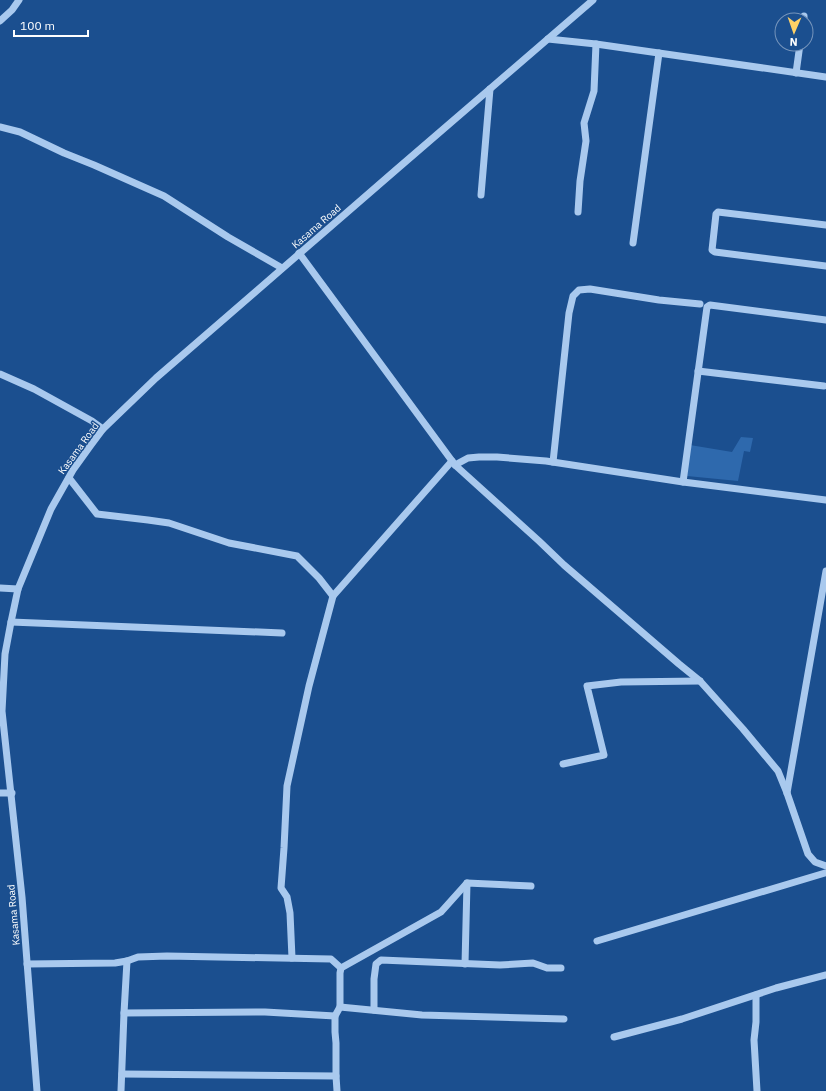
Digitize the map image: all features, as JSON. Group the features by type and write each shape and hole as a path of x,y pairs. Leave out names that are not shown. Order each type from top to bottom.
{"street":[{"path":"0,21 12,10 19,0"},
{"name":"Kasama Road","path":"37,1091 22,897 2,711 5,654 18,589 52,509 69,478 91,444 103,429 156,378 593,0"},
{"path":"548,38 826,77"},
{"path":"578,212 580,181 586,141 584,123 594,91 596,44"},
{"path":"796,73 799,52"},
{"path":"633,243 659,53"},
{"path":"480,195 490,89"},
{"path":"0,127 20,132 64,153 164,196 228,237 282,268"},
{"path":"826,225 718,212 716,214 712,250 715,252 826,266"},
{"path":"299,253 453,463 564,565 700,681 743,729 778,771 808,854 826,871"},
{"path":"553,462 569,313 573,296 579,290 590,289 659,300 700,304"},
{"path":"683,482 707,307 710,305 826,320"},
{"path":"698,371 824,386"},
{"path":"0,374 34,389 92,421 103,429"},
{"path":"292,958 290,913 287,897 281,888 287,786 309,686 333,596 453,463 468,458 479,457 497,457 553,462 683,482 826,500"},
{"path":"69,478 97,514 169,524 228,543 297,556 319,578 333,596"},
{"path":"786,793 826,571"},
{"path":"0,588 18,589"},
{"path":"11,622 282,633"},
{"path":"563,764 604,755 587,686 620,682 700,681"},
{"path":"778,771 791,768"},
{"path":"0,793 12,793"},
{"path":"597,941 826,871"},
{"path":"341,968 441,912 467,883"},
{"path":"467,883 531,886"},
{"path":"465,964 467,883"},
{"path":"27,964 115,963 127,962 138,957 168,956 331,959 341,968"},
{"path":"374,1010 374,979 376,964 381,960 500,965 533,963 547,968 561,968"},
{"path":"121,1091 127,962"},
{"path":"337,1091 335,1016 340,1007 341,968"},
{"path":"614,1037 682,1019 756,994 826,975"},
{"path":"756,994 756,1022 754,1040 757,1091"},
{"path":"340,1007 422,1015 564,1019"},
{"path":"124,1013 265,1012 335,1016"},
{"path":"122,1074 336,1076"}],"shaded area":[{"path":"741,437 753,438 750,452 744,451 738,481 687,476 690,445 732,452"}]}
